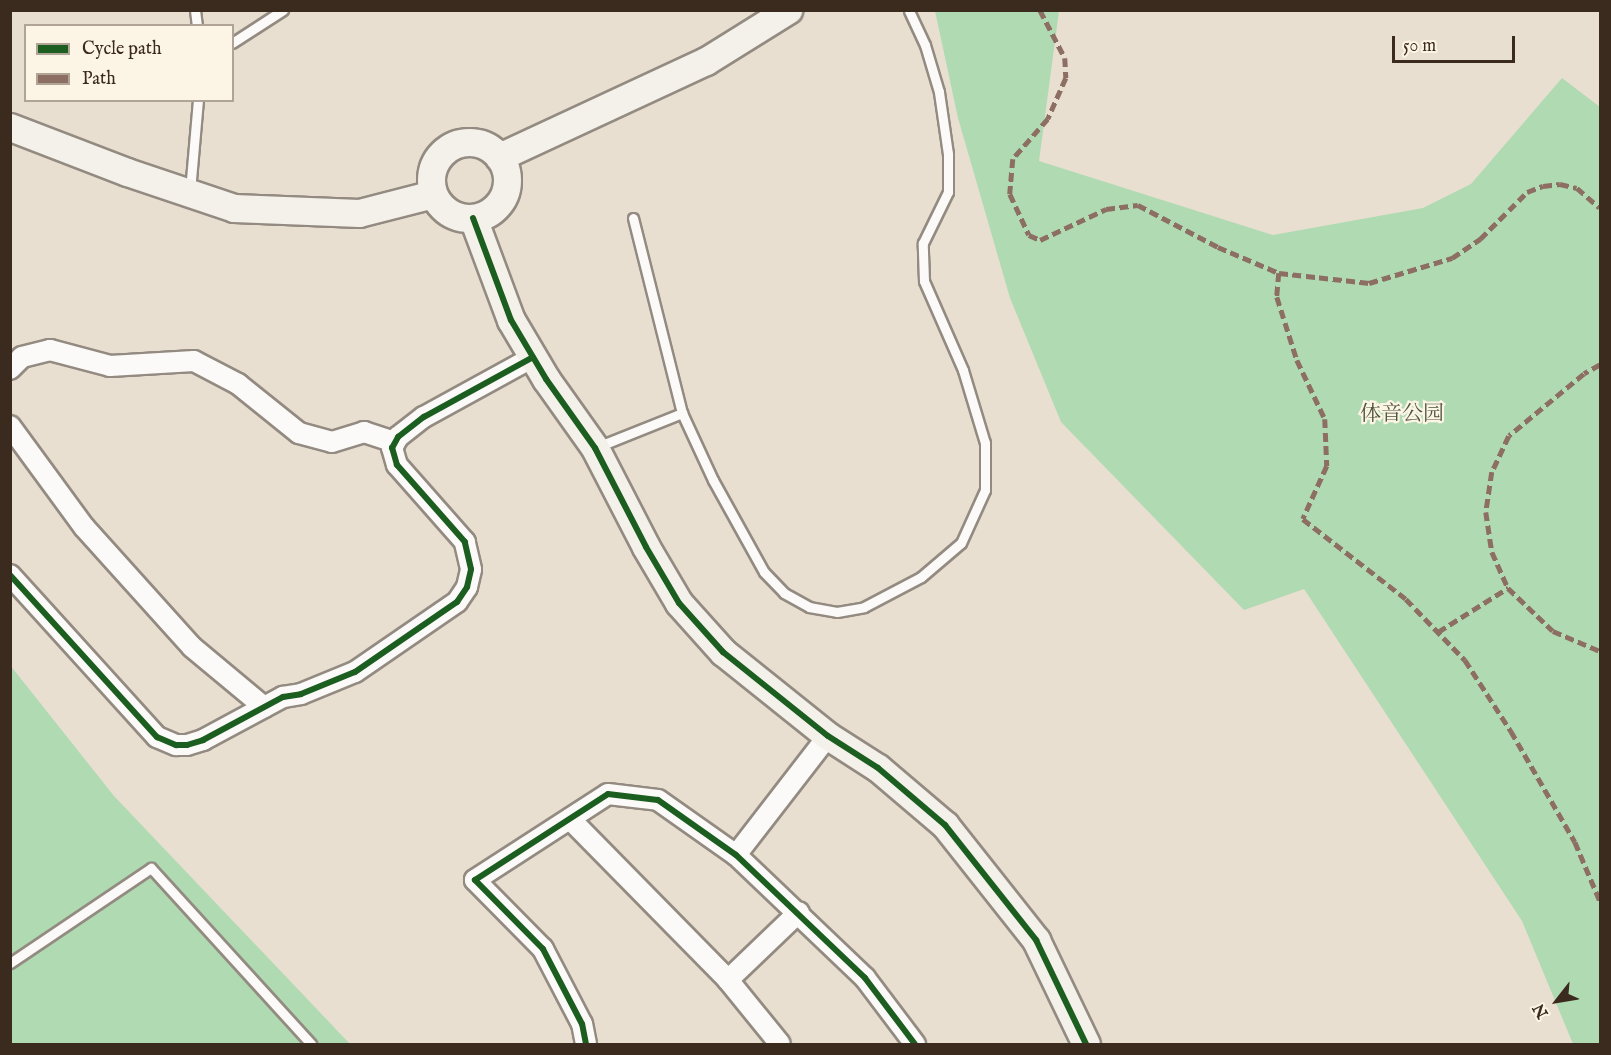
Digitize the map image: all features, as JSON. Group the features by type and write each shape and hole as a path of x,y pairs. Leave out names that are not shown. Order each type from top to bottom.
{"street":[{"path":"499,157 706,61 776,14"},
{"path":"10,127 127,172 234,208 358,213 433,194"},
{"path":"464,141 474,142 484,144 499,157 507,175 504,195 492,210 473,218 454,215 438,203 433,194 431,174 438,156 446,149 464,141"},
{"path":"473,218 511,320 533,357 595,448 646,548 680,603 723,652 828,736 878,768 945,825 1035,940 1086,1044"},
{"path":"10,369 22,357 50,350 111,366 194,361 238,384 299,433 332,442 364,432 394,442"},
{"path":"10,575 157,737 166,742 195,744 283,697 301,694 356,672 451,609 466,587 470,560 465,542 397,465 392,454 394,442 424,417 533,357"},
{"path":"10,426 84,527 192,647 264,707"},
{"path":"736,855 828,736"},
{"path":"586,1044 582,1024 543,950 475,880 608,794 658,800 736,855 799,912 865,978 915,1044"},
{"path":"570,819 728,980 780,1044"},
{"path":"728,980 799,912"}],"lane":[{"path":"234,42 283,10"},
{"path":"633,218 682,413 713,480 764,572 784,593 796,601 823,610 850,611 864,607 921,577 961,543 985,490 985,443 963,370 924,281 923,243 948,192 948,154 939,92 926,45 909,10"},
{"path":"190,193 198,102"},
{"path":"595,448 682,413"},
{"path":"10,963 151,868 311,1044"}],"green space":[{"name":"体音公园","path":"935,11 1059,11 1039,161 1273,235 1423,208 1471,184 1562,78 1600,107 1600,1044 1573,1044 1522,921 1304,589 1244,610 1061,422 1010,298 958,118"},
{"path":"10,665 114,796 350,1044 11,1044"}],"marked path":[{"path":"1040,10 1065,58 1066,78 1048,119 1013,159 1010,194 1029,235 1040,240 1106,209 1138,205 1218,247 1279,273 1369,283 1452,258 1480,239 1527,192 1543,186 1560,184 1577,188 1600,208"},
{"path":"1279,273 1277,297 1297,360 1325,419 1327,466 1303,519 1406,599 1465,660 1511,731 1575,842 1600,901"},
{"path":"1600,365 1584,374 1509,436 1492,472 1486,512 1492,552 1508,588 1553,631 1600,651"},
{"path":"1438,632 1508,588"}],"cycle path":[{"path":"473,218 511,320 546,379 595,448 646,547 679,603 723,652 828,736 878,768 945,825 1036,940 1086,1044"},
{"path":"10,575 157,737 176,745 187,745 203,740 283,697 301,694 355,672 457,602 467,587 471,569 465,542 397,465 392,448 398,437 424,417 533,357"},
{"path":"586,1044 582,1024 543,949 475,880 608,794 658,800 736,855 865,978 915,1044"}]}
